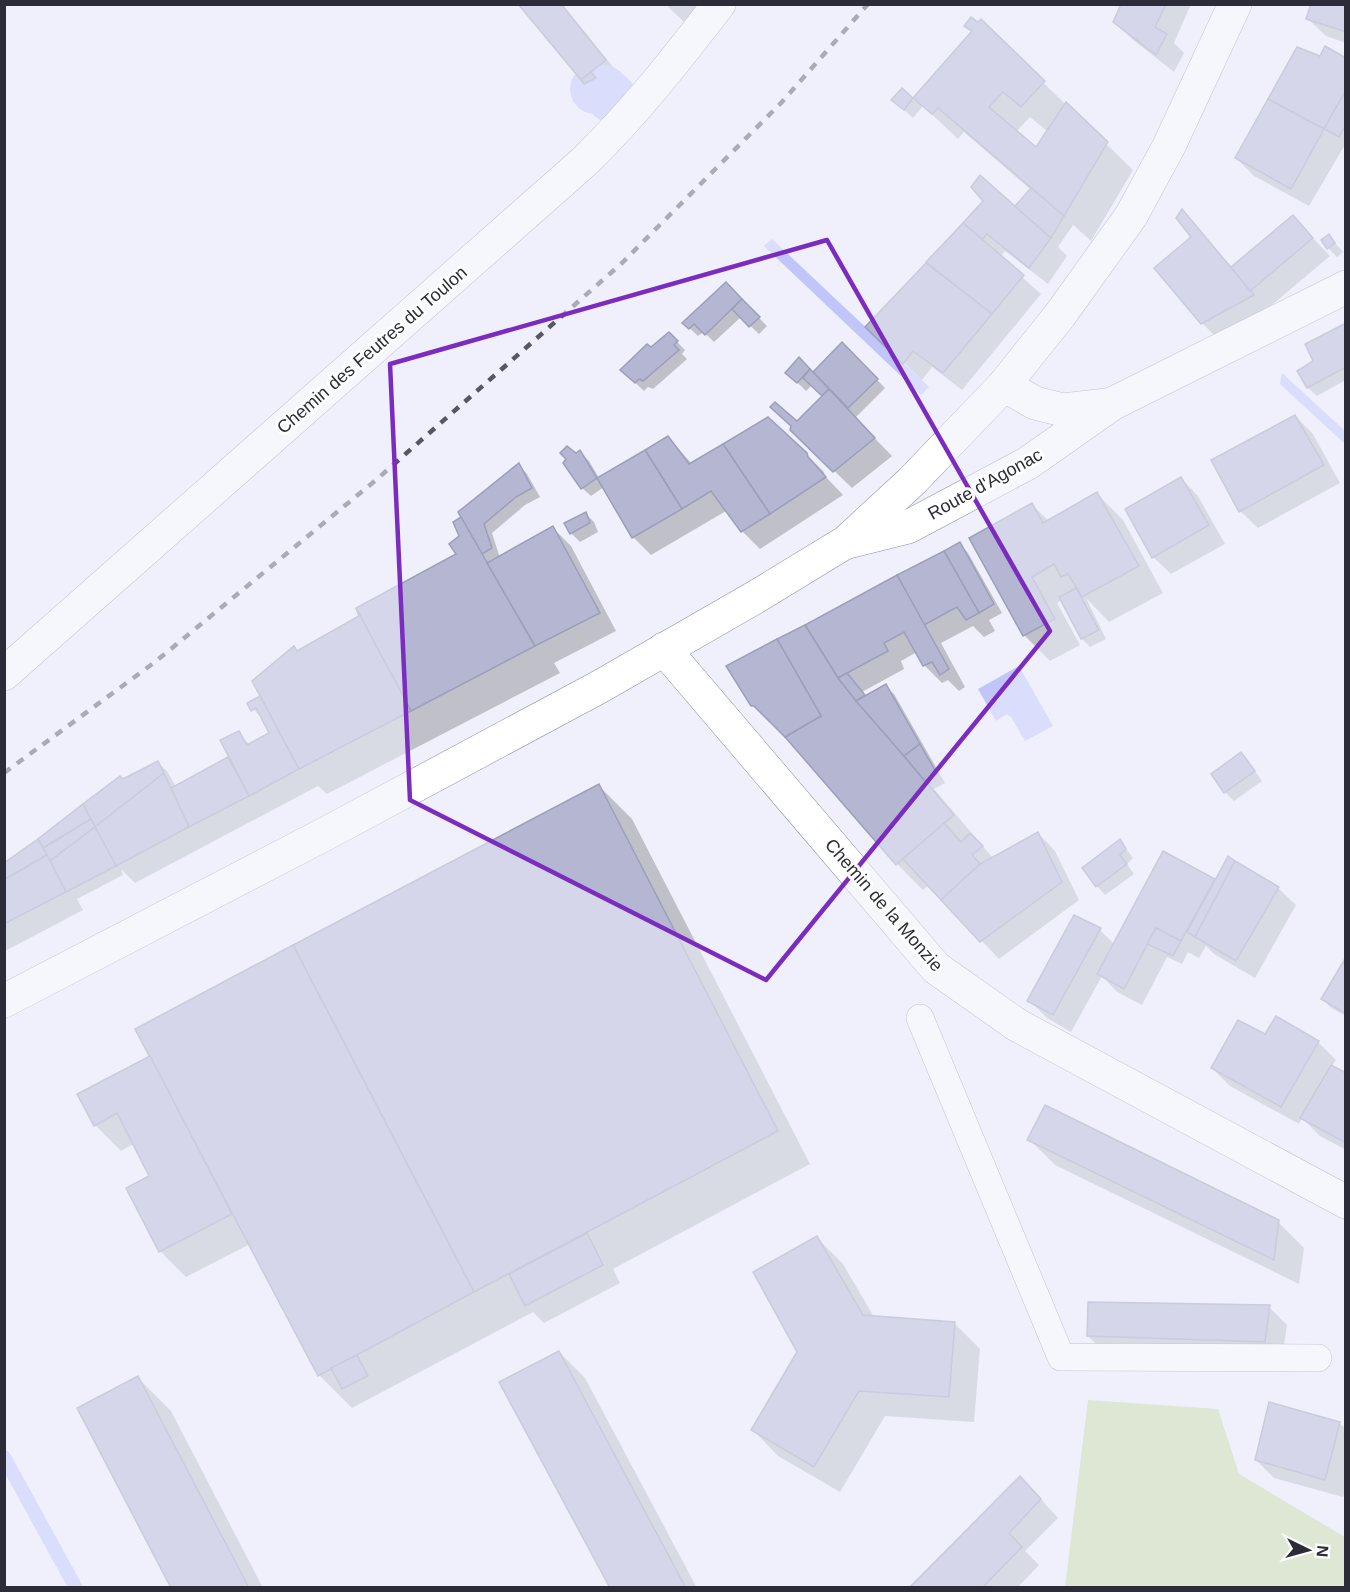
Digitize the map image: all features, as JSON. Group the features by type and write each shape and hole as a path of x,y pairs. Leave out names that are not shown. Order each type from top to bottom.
{"main road":[{"name":"Chemin des Feutres du Toulon","path":"4,674 585,161 623,124 719,4"},
{"path":"4,1001 335,829 601,686 846,542 912,481 1004,385 1060,315 1131,216 1169,146 1235,4"},
{"name":"Route d'Agonac","path":"846,542 908,527 1028,463 1112,404 1346,287"},
{"name":"Route d'Agonac","path":"1004,385 1035,403 1063,410 1112,404"},
{"name":"Chemin de la Monzie","path":"664,650 936,968 1017,1025 1346,1202"}],"lane":[{"path":"920,1018 1061,1357 1318,1358"}],"highlighted area":[{"path":"827,240 1050,631 766,980 410,800 390,364"}],"green space":[{"path":"1088,1400 1218,1409 1239,1474 1345,1537 1345,1587 1065,1587"}],"water":[{"path":"772,239 929,387 921,395 764,246"},
{"path":"1282,373 1345,431 1345,444 1280,384"},
{"path":"1019,666 1053,726 1025,741 1007,714 996,721 978,689"}],"building":[{"path":"518,4 561,4 606,60 581,80"},
{"path":"1121,4 1166,4 1155,27 1167,34 1156,55 1113,22"},
{"path":"1311,4 1346,4 1346,32 1306,19"},
{"path":"971,17 978,22 981,19 1045,81 1021,107 1003,92 989,107 1036,147 1066,102 1108,142 1064,216 938,108 932,114 913,98 972,31 964,26"},
{"path":"1325,46 1346,58 1346,90 1324,129 1268,99 1297,47 1320,56"},
{"path":"591,72 596,78 584,84 581,80"},
{"path":"902,88 913,98 904,110 891,100"},
{"path":"1346,90 1346,125 1339,137 1324,129"},
{"path":"1268,99 1324,129 1291,189 1235,158"},
{"path":"980,175 1051,238 1029,268 987,234 982,240 963,223 983,201 971,187"},
{"path":"1031,188 1064,216 1051,238 1015,206"},
{"path":"1182,209 1254,295 1201,324 1154,268 1191,237 1176,218"},
{"path":"1293,215 1313,238 1250,291 1231,267"},
{"path":"963,223 1024,275 992,314 926,262"},
{"path":"1329,234 1335,243 1327,249 1321,240"},
{"path":"926,263 992,314 943,373 913,351 903,364 865,327"},
{"path":"726,282 742,299 705,335 694,324 689,329 682,323"},
{"path":"742,299 760,317 749,327 732,309"},
{"path":"1346,323 1346,367 1307,388 1297,371 1313,361 1305,344"},
{"path":"669,332 678,341 674,345 679,350 643,381 639,379 635,383 620,370 647,344 651,347"},
{"path":"842,342 878,379 848,408 813,372"},
{"path":"799,357 810,369 797,383 785,373"},
{"path":"810,369 829,389 822,396 803,378"},
{"path":"829,389 875,438 833,472 790,430 791,426 770,407 775,402 797,421"},
{"path":"1295,415 1324,465 1239,512 1211,460"},
{"path":"768,417 807,453 826,477 770,514 723,444"},
{"path":"668,436 689,464 723,444 770,514 741,532 711,491 682,509 645,450"},
{"path":"567,446 576,453 580,450 597,478 581,489 563,463 566,459 560,453"},
{"path":"645,450 682,509 632,538 597,478"},
{"path":"519,463 532,488 516,497 484,524 492,548 482,554 458,512"},
{"path":"1181,477 1209,525 1152,558 1125,509"},
{"path":"1097,492 1139,566 1082,597 1068,574 1061,577 1054,564 1032,577 1055,619 1023,636 969,538 1032,503 1043,523"},
{"path":"586,512 590,523 570,534 564,523"},
{"path":"461,517 535,646 411,711 356,608 456,554 449,544 459,536 453,522"},
{"path":"553,526 600,613 535,646 487,563"},
{"path":"960,542 994,604 979,613 944,551"},
{"path":"944,551 979,613 966,620 957,607 924,625 897,575"},
{"path":"897,575 949,669 940,675 932,662 923,666 904,632 884,643 888,651 838,678 805,625"},
{"path":"1076,588 1099,630 1081,639 1059,597"},
{"path":"356,608 411,711 299,769 252,681 294,646 297,651 359,616"},
{"path":"805,625 838,678 954,815 896,865 785,737 821,716 777,639"},
{"path":"777,639 821,716 785,737 754,706 751,706 726,666"},
{"path":"847,673 865,695 856,701 838,678"},
{"path":"886,684 920,744 904,756 856,701"},
{"path":"260,696 299,769 249,796 220,740 239,731 247,745 269,733 256,708 251,711 247,703"},
{"path":"920,744 937,774 925,781 904,756"},
{"path":"1241,752 1255,771 1224,793 1211,774"},
{"path":"228,757 249,796 189,827 171,788"},
{"path":"158,761 164,773 95,827 83,804 120,776 123,779"},
{"path":"164,773 189,827 116,866 95,827"},
{"path":"599,784 778,1131 474,1292 293,945"},
{"path":"83,804 91,819 43,848 38,839"},
{"path":"91,819 95,827 50,861 43,848"},
{"path":"944,823 961,842 970,833 983,846 972,855 980,864 941,900 903,859"},
{"path":"95,827 116,866 66,892 50,861"},
{"path":"1038,832 1062,882 980,942 941,900 980,864"},
{"path":"38,839 47,855 4,880 4,863"},
{"path":"1120,839 1126,849 1120,855 1127,864 1096,887 1082,868"},
{"path":"1163,851 1215,879 1181,941 1156,928 1124,989 1097,974"},
{"path":"47,855 66,892 4,924 4,880"},
{"path":"1228,856 1235,861 1195,937 1187,932"},
{"path":"1235,861 1279,887 1236,961 1195,937"},
{"path":"1074,915 1101,928 1053,1015 1027,1001"},
{"path":"1156,928 1181,941 1173,956 1147,944"},
{"path":"293,945 474,1292 318,1376 135,1029"},
{"path":"1346,957 1346,1014 1321,999"},
{"path":"1276,1016 1319,1041 1281,1107 1211,1068 1238,1020 1265,1034"},
{"path":"150,1056 232,1214 159,1252 126,1188 149,1176 117,1113 94,1126 77,1094"},
{"path":"1331,1065 1346,1073 1346,1143 1300,1118"},
{"path":"1045,1105 1279,1220 1274,1260 1027,1140"},
{"path":"587,1233 603,1265 525,1306 509,1274"},
{"path":"817,1236 863,1315 955,1322 949,1397 859,1391 814,1467 751,1430 797,1352 753,1272"},
{"path":"1088,1302 1270,1305 1265,1342 1087,1336"},
{"path":"559,1351 686,1588 610,1588 499,1382"},
{"path":"357,1355 368,1376 342,1389 331,1368"},
{"path":"138,1376 249,1588 171,1588 77,1408"},
{"path":"1269,1402 1340,1422 1325,1480 1255,1460"},
{"path":"1020,1476 1041,1499 1009,1533 1022,1547 982,1588 912,1588 911,1586"}],"waterway":[{"path":"595,89 603,90 612,98"},
{"path":"4,1457 76,1588"}],"railway":[{"path":"4,773 155,662 376,480 622,263 781,103 868,4"}]}
